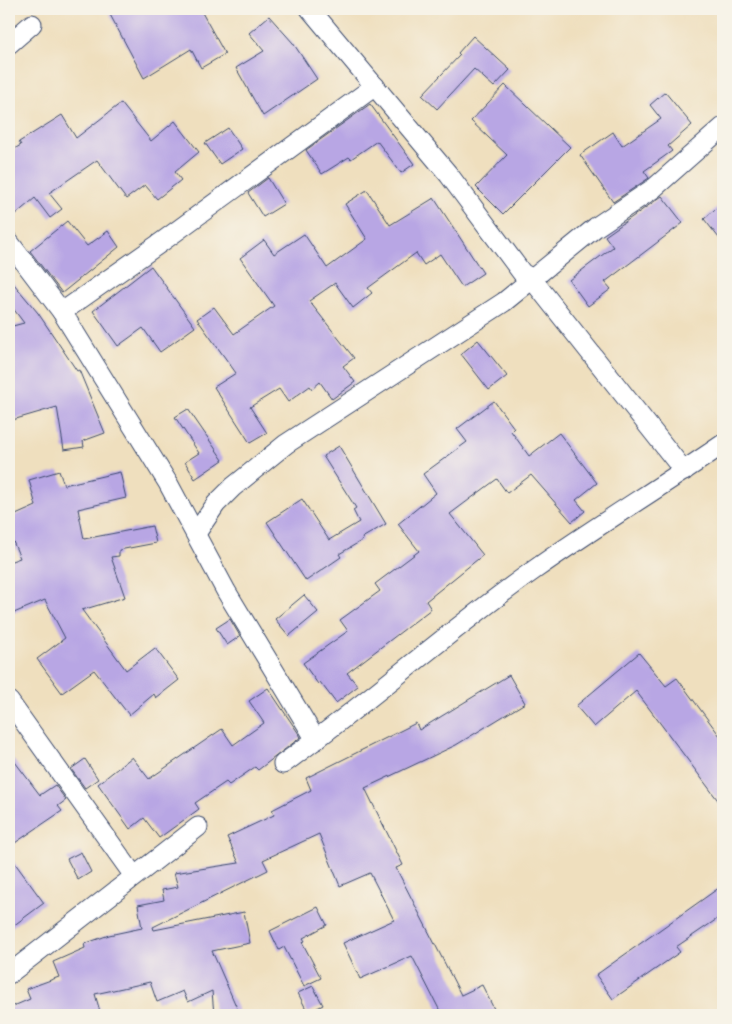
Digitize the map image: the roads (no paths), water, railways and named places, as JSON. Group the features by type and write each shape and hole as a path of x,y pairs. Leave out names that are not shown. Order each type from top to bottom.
{"street":[{"path":"310,9 449,175 522,273 532,279 684,471"},
{"path":"9,44 32,24"},
{"path":"62,312 163,241 375,86"},
{"path":"197,532 216,504 233,487 286,444 504,302 596,227 654,188 723,127"},
{"path":"9,242 62,312 197,532 226,591 316,740"},
{"path":"283,764 534,570 723,444"},
{"path":"9,701 134,876"},
{"path":"9,974 198,827"}]}
